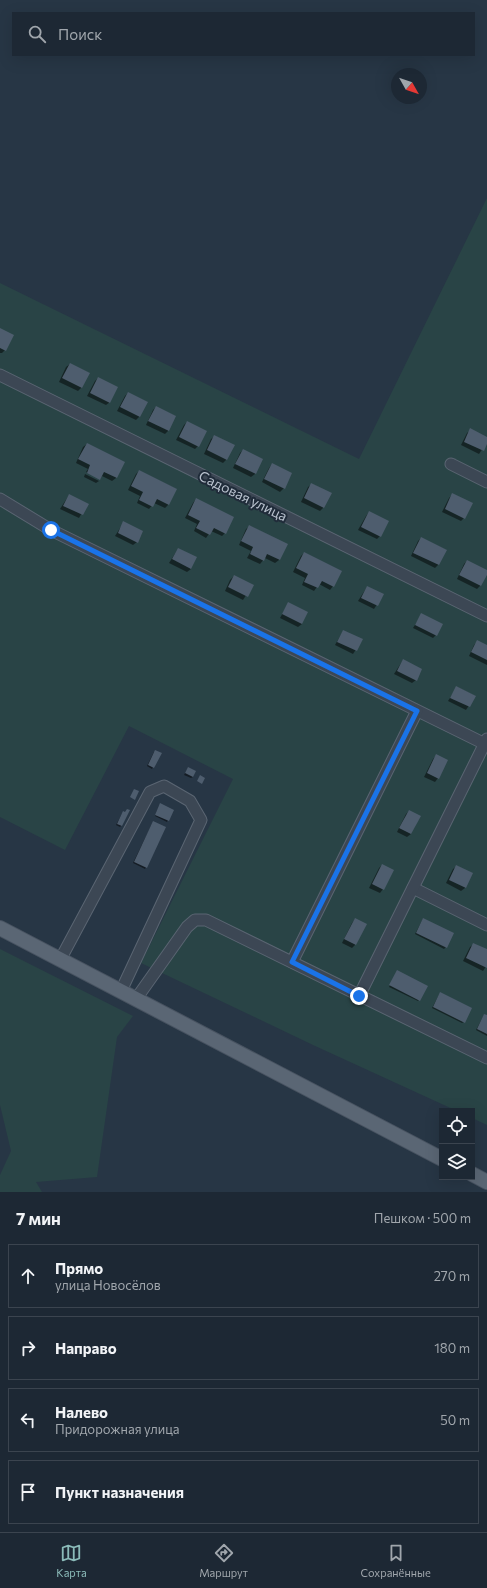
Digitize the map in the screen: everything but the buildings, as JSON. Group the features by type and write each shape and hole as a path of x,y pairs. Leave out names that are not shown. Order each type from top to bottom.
{"main road":[{"path":"0,928 439,1157"},
{"path":"475,1176 487,1182"}],"street":[{"name":"Садовая улица","path":"0,375 487,616"},
{"path":"451,464 487,482"},
{"path":"0,499 51,530 417,711 486,743 359,996"},
{"path":"292,962 417,711"},
{"path":"60,960 150,792 164,786 190,801 201,820 121,991"},
{"path":"413,888 487,925"},
{"path":"136,999 187,927 195,920 206,920 487,1058"}],"green space":[{"path":"487,198 487,1125 475,1119 475,1108 450,1108 313,1045 141,963 233,779 129,726 65,850 0,817 0,283 359,459"},
{"path":"0,949 133,1016 117,1037 97,1177 36,1182 42,1192 0,1192 0,1175 11,1151 0,1105"}],"route":[{"path":"51,530 417,711 292,962 359,996"}]}
